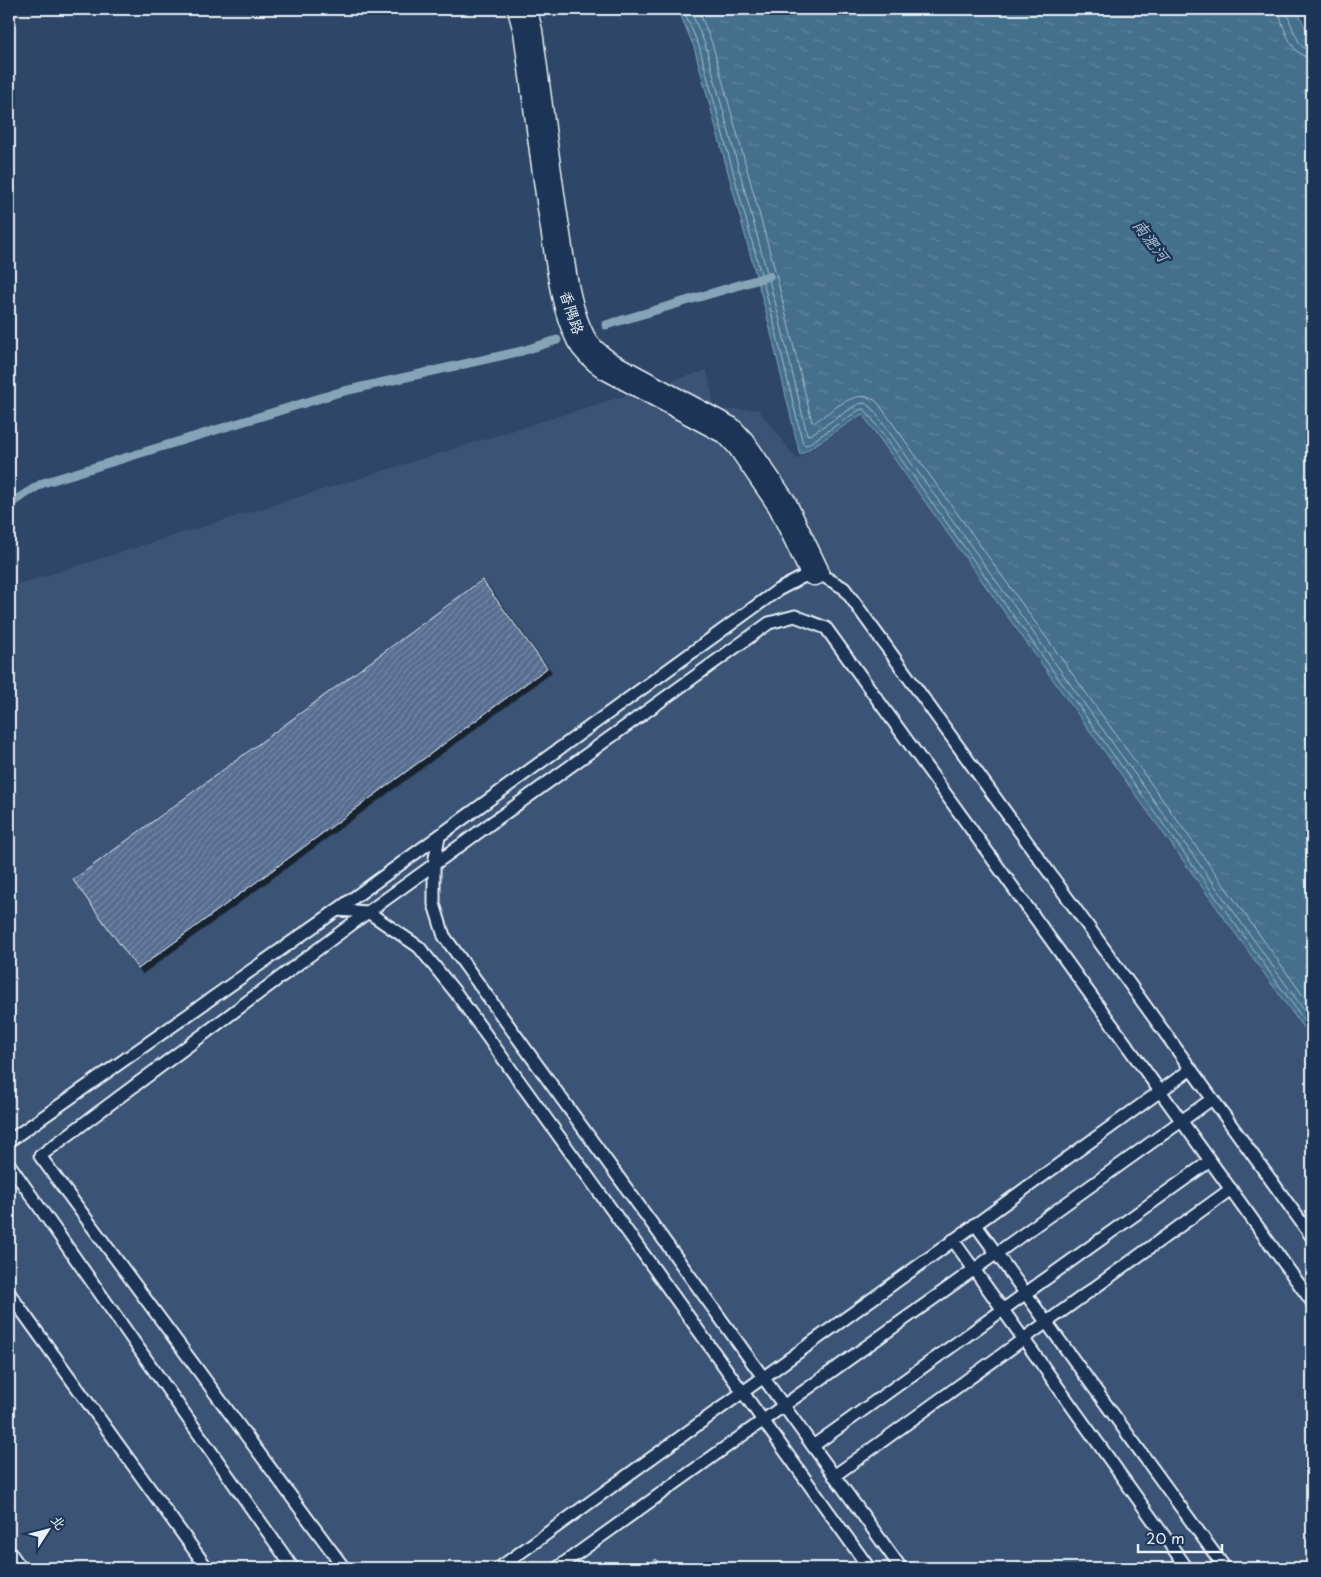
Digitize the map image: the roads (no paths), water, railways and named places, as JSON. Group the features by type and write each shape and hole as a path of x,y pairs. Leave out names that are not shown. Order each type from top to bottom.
{"street":[{"name":"香隅路","path":"522,9 528,31 564,287 571,314 582,341 595,356 608,366 729,431 741,444 782,504 814,571"}],"lane":[{"path":"9,1141 337,910 778,590 814,571 844,588 1312,1237"},
{"path":"344,1568 40,1156 368,912 770,623 795,616 826,628 1312,1302"},
{"path":"439,836 434,864 434,904 444,936 901,1568"},
{"path":"337,910 368,912 419,947 456,993 868,1568"},
{"path":"499,1568 1191,1069"},
{"path":"557,1568 1212,1098"},
{"path":"813,1446 1210,1161"},
{"path":"9,1164 293,1568"},
{"path":"834,1476 1231,1189"},
{"path":"976,1224 1225,1568"},
{"path":"953,1240 1187,1568"},
{"path":"9,1293 207,1568"},
{"path":"9,1551 21,1568"}],"water":[{"name":"南淝河","path":"678,9 1297,9 1312,43 1312,1040 862,414 800,455 767,316 694,47"}],"waterway":[{"path":"606,325 769,276"},
{"path":"9,504 43,483 340,392 522,351 557,340"}]}
